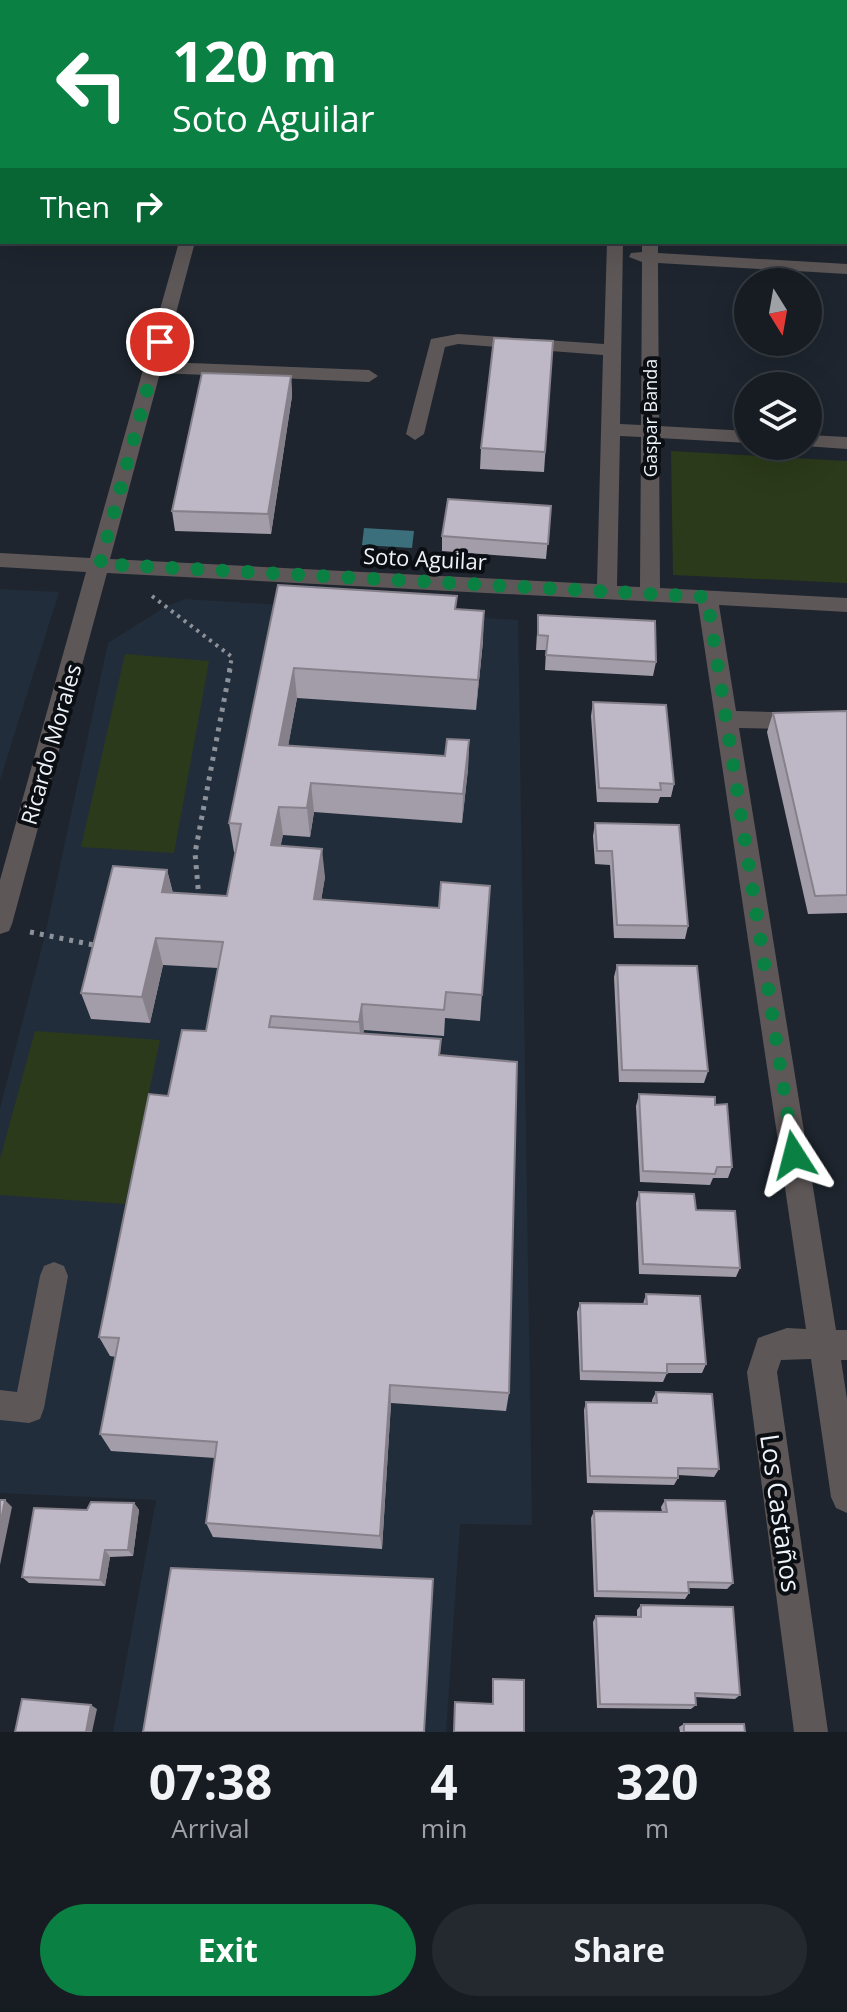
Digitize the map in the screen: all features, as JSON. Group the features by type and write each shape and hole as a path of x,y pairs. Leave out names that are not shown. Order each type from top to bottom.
{"street":[{"name":"Ricardo Morales","path":"8,927 100,564 186,244"},
{"path":"615,249 847,269"},
{"name":"Gaspar Banda","path":"607,592 615,249"},
{"name":"Gaspar Banda","path":"650,250 650,594"},
{"path":"415,434 437,343 458,339 612,350"},
{"path":"153,367 369,376"},
{"path":"610,429 734,436"},
{"path":"822,442 847,443"},
{"name":"Soto Aguilar","path":"0,560 847,605"},
{"path":"707,597 836,1345 847,1497"},
{"path":"726,719 847,722"},
{"path":"0,1405 29,1408 54,1276"},
{"name":"Los Castaños","path":"811,1732 762,1372 769,1349 787,1343 836,1345"}],"path":[{"path":"134,566 131,578 232,657 195,853 200,908"},
{"path":"8,927 108,948"}],"shaded area":[{"path":"0,589 59,592 0,780"},
{"path":"185,599 518,620 532,1525 460,1524 446,1732 113,1732 156,1500 0,1493 0,1108 45,935 108,643 165,607"}],"green space":[{"path":"671,451 734,455 734,460 847,461 847,583 673,575"},
{"path":"125,654 209,661 174,853 81,847"},
{"path":"35,1031 160,1040 125,1204 0,1195 0,1159"}],"water":[{"path":"364,528 414,531 412,548 362,545"}],"building":[{"path":"494,338 553,341 545,452 481,448"},
{"path":"202,373 291,376 268,514 172,511"},
{"path":"448,499 551,506 548,544 442,536"},
{"path":"278,585 457,596 455,609 484,611 478,680 294,668 279,745 445,756 447,739 469,740 463,794 311,783 307,808 279,807 271,845 322,849 314,899 439,908 441,882 490,886 482,995 446,992 444,1010 362,1004 359,1022 271,1016 269,1027 441,1039 439,1055 517,1062 509,1393 390,1385 380,1536 206,1523 217,1442 100,1434 119,1338 99,1337 149,1094 168,1096 182,1030 206,1031 223,942 156,938 142,997 81,993 113,866 167,870 162,892 227,896 241,824 229,823"},
{"path":"538,615 655,621 656,662 546,655 548,636 538,635"},
{"path":"593,702 666,705 674,784 660,783 661,790 599,788"},
{"path":"847,711 847,895 815,896 773,713"},
{"path":"595,823 679,825 688,926 617,925 612,851 597,851"},
{"path":"617,965 697,966 708,1071 622,1070"},
{"path":"639,1094 715,1097 715,1105 727,1104 732,1167 717,1167 715,1174 643,1171"},
{"path":"639,1192 694,1194 696,1210 735,1211 740,1268 643,1264"},
{"path":"646,1294 700,1296 706,1364 667,1364 667,1373 582,1371 580,1303 647,1304"},
{"path":"656,1392 712,1394 719,1469 678,1468 678,1478 590,1476 586,1402 657,1403"},
{"path":"0,1500 5,1500 0,1525"},
{"path":"665,1500 725,1501 733,1583 688,1582 689,1593 597,1591 594,1511 667,1512"},
{"path":"91,1502 134,1503 128,1550 105,1550 100,1580 22,1577 34,1508 87,1510"},
{"path":"171,1568 433,1579 424,1732 143,1732"},
{"path":"641,1605 733,1607 740,1695 695,1693 696,1705 600,1704 596,1616 641,1617"},
{"path":"493,1679 524,1680 524,1732 454,1732 455,1702 493,1704"},
{"path":"22,1699 91,1705 86,1732 15,1732"},
{"path":"684,1724 744,1724 745,1732 684,1732"}],"route":[{"path":"160,342 100,564 707,597 794,1155"}]}
